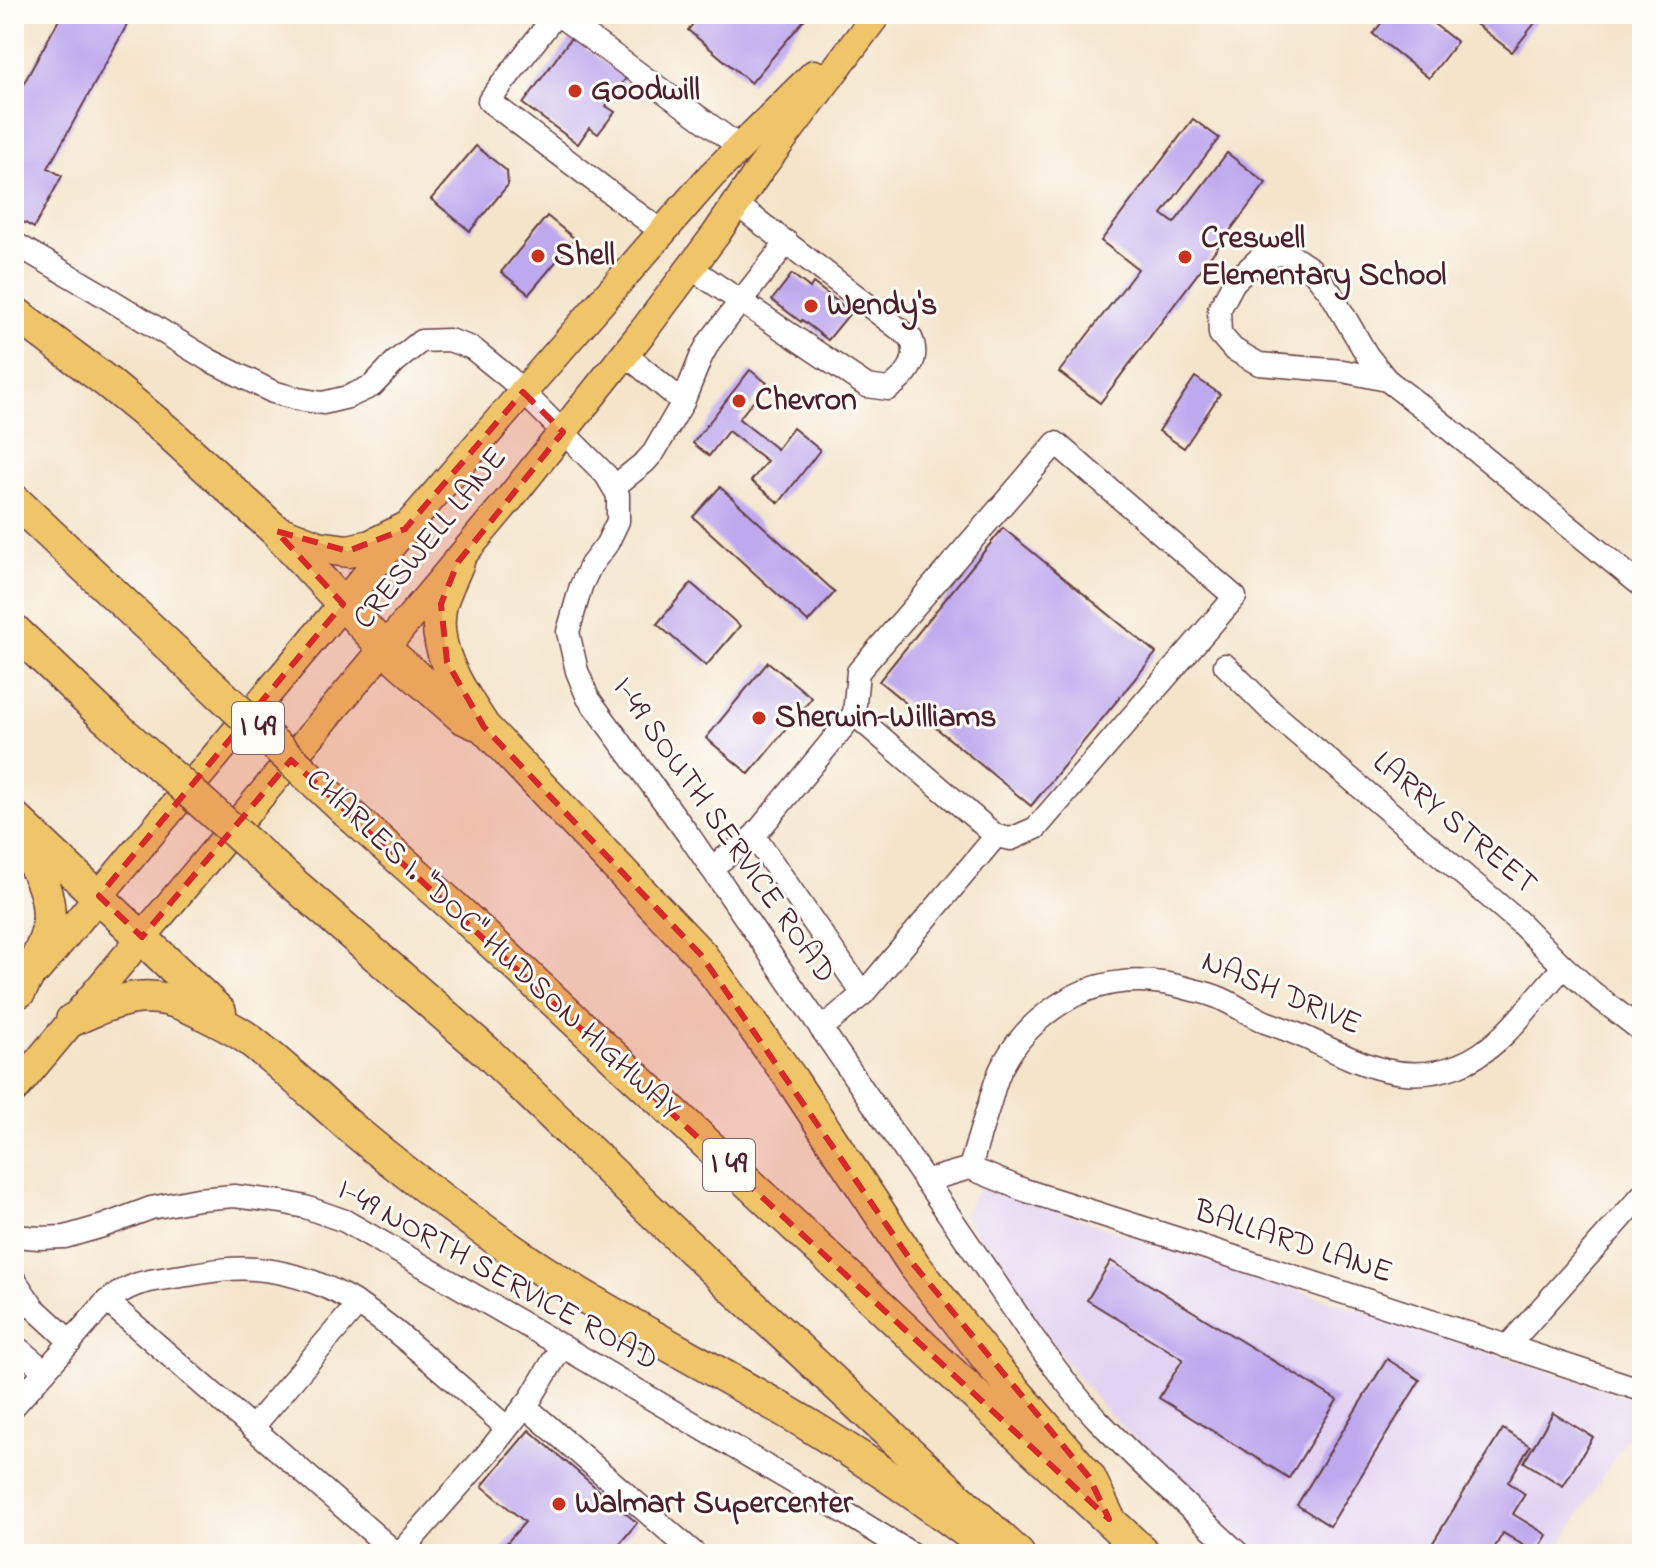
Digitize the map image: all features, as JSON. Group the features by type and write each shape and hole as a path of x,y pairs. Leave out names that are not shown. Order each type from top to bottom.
{"highway":[{"path":"14,312 168,432 276,531 385,649 462,717 484,727"},
{"name":"CHARLES I. \"DOC\" HUDSON HIGHWAY","path":"14,500 1145,1554"},
{"path":"276,531 318,547 348,551 371,546 405,529"},
{"path":"458,562 441,604 440,631 447,662 484,727 701,955 790,1077 914,1265 995,1368 1089,1477 1109,1519"},
{"path":"14,630 104,716 487,1052 669,1228 1018,1554"},
{"path":"14,817 249,1039 387,1157 466,1217 614,1314 811,1426 895,1481 995,1554"},
{"path":"14,834 34,862 46,891 49,917 45,939 17,995"},
{"path":"72,1020 114,1002 139,997 164,998 187,1006 249,1039"}],"main road":[{"name":"CRESWELL LANE","path":"17,995 405,529 662,232 711,176 875,14"},
{"name":"CRESWELL LANE","path":"14,1090 458,562 563,432 691,268 875,14"}],"street":[{"path":"662,232 489,101 556,14 740,147"},
{"path":"691,268 867,386 888,389 902,381 912,366 916,348 911,338 736,204"},
{"path":"14,243 209,360 273,392 323,403 348,397 372,386 421,341 449,340 472,348 509,378 606,475 614,487 654,452 683,402 709,342 787,242"},
{"path":"1387,380 1343,371 1259,364 1233,349 1220,334 1219,310 1234,282 1260,258 1287,253 1311,269 1330,292 1367,355 1387,380 1642,586"},
{"path":"625,354 683,402"},
{"path":"711,868 754,836 854,714 858,672 1056,443 1235,597 1036,828 1011,839 996,836 854,714"},
{"name":"I-49 SOUTH SERVICE ROAD","path":"614,487 618,495 618,521 581,586 568,632 577,671 588,698 711,868 1064,1380 1097,1419 1239,1554"},
{"name":"LARRY STREET","path":"1225,665 1272,712 1519,922 1564,967 1642,1031"},
{"path":"754,836 863,994"},
{"path":"821,1029 863,994 996,836"},
{"name":"NASH DRIVE","path":"970,1168 1001,1067 1015,1046 1051,1009 1074,995 1098,986 1148,980 1174,984 1220,998 1265,1022 1288,1029 1358,1062 1384,1071 1409,1074 1435,1072 1483,1054 1564,967"},
{"path":"925,1181 970,1168"},
{"name":"BALLARD LANE","path":"970,1168 1024,1190 1642,1390"},
{"path":"1507,1347 1642,1195"},
{"name":"I-49 NORTH SERVICE ROAD","path":"14,1236 65,1237 151,1208 234,1196 305,1207 345,1221 562,1346 907,1553"},
{"path":"14,1406 119,1291 137,1283 226,1269 256,1269 314,1281 371,1311 507,1428"},
{"path":"14,1279 33,1307 71,1342"},
{"path":"107,1301 398,1554 487,1454 525,1406 562,1346"},
{"path":"252,1428 358,1304"},
{"path":"14,1345 45,1371"},
{"path":"525,1406 695,1554"}],"highlighted area":[{"path":"523,392 563,432 458,562 441,604 447,662 484,727 701,955 914,1265 1089,1477 1109,1519 291,760 142,937 99,896 343,604 276,531 348,551 405,529"}],"shaded area":[{"path":"979,1190 991,1190 1642,1402 1642,1413 1555,1554 1256,1554 1148,1453 1101,1405 1059,1353 963,1215"}],"building":[{"path":"62,14 133,14 48,168 62,176 34,228 14,217 14,101"},
{"path":"701,14 809,14 751,83 688,30"},
{"path":"1388,14 1421,14 1457,42 1429,78 1373,34"},
{"path":"1463,14 1542,14 1512,52"},
{"name":"Goodwill","path":"571,38 626,78 606,106 615,112 598,134 589,128 578,144 523,104"},
{"path":"1193,119 1219,138 1162,214 1174,223 1227,153 1266,183 1100,403 1059,372 1138,269 1101,241"},
{"path":"476,146 507,171 508,185 470,231 431,199"},
{"name":"Shell","path":"547,216 575,239 529,294 501,272"},
{"name":"Wendy's","path":"792,274 810,288 813,283 851,312 828,340 772,300"},
{"path":"750,370 767,383 739,419 777,449 793,428 820,450 779,503 751,481 767,461 728,431 709,456 693,443"},
{"path":"1195,377 1220,394 1184,448 1159,431"},
{"path":"720,487 835,592 808,622 693,517"},
{"path":"1003,528 1156,653 1031,806 879,681"},
{"path":"691,583 740,626 706,666 657,624"},
{"name":"Sherwin-Williams","path":"768,662 812,698 749,774 706,738"},
{"path":"1111,1261 1337,1400 1289,1478 1159,1398 1183,1359 1087,1300"},
{"path":"1387,1359 1420,1380 1330,1526 1297,1505"},
{"path":"1553,1413 1593,1437 1563,1486 1524,1462"},
{"path":"1503,1429 1530,1446 1508,1482 1525,1494 1513,1514 1547,1535 1536,1553 1503,1533 1491,1554 1437,1554 1429,1549"},
{"name":"Walmart Supercenter","path":"529,1430 637,1523 611,1554 497,1554 525,1522 482,1486"}],"place":[{"name":"Goodwill","path":"575,91"},
{"name":"Shell","path":"538,256"},
{"name":"Creswell Elementary School","path":"1185,257"},
{"name":"Wendy's","path":"811,306"},
{"name":"Chevron","path":"739,401"},
{"name":"Sherwin-Williams","path":"759,718"},
{"name":"Walmart Supercenter","path":"559,1504"}]}
